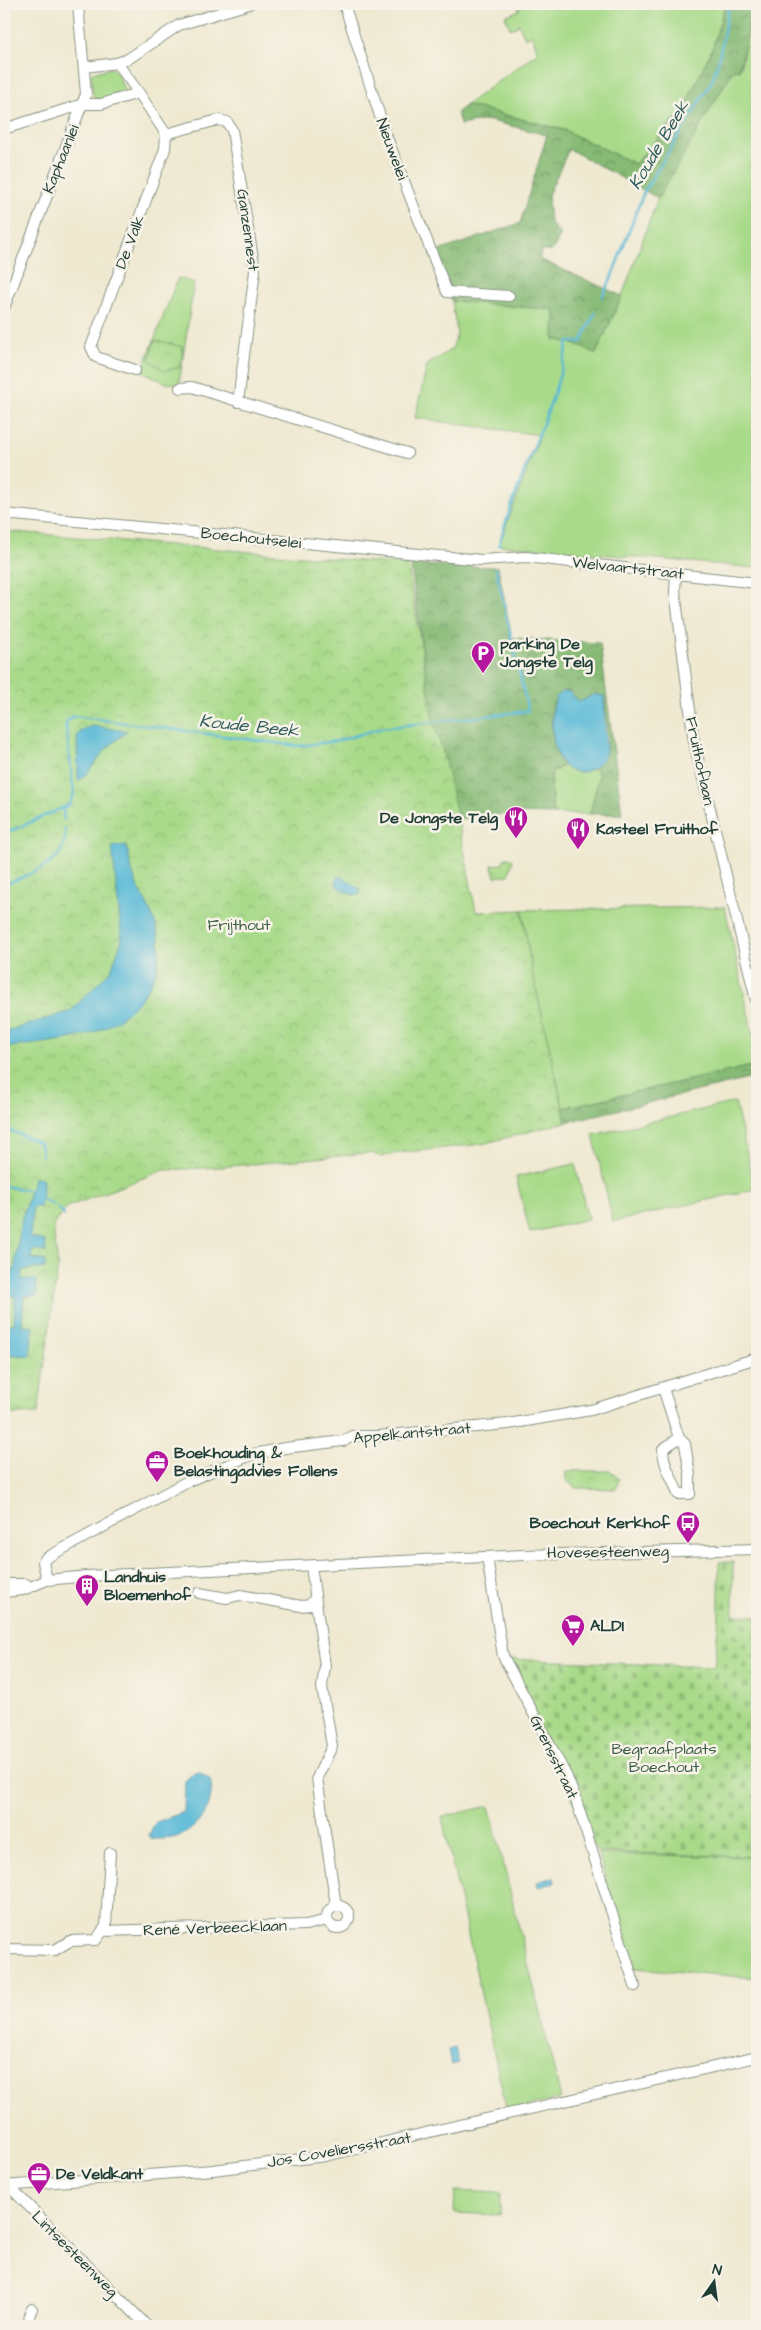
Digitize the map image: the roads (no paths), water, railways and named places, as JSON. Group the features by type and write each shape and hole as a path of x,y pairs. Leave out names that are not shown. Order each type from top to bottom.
{"street":[{"name":"Kaphaanlei","path":"4,308 86,94 78,4"},
{"path":"84,67 117,63 128,59 178,25 249,4"},
{"name":"Nieuwelei","path":"344,4 386,135 446,292 509,296"},
{"path":"117,63 166,134"},
{"path":"4,129 83,104 101,104 139,93"},
{"name":"Ganzennest","path":"166,134 218,120 227,122 232,130 255,271 238,402"},
{"name":"De Valk","path":"135,370 96,357 91,347 165,149 166,134"},
{"path":"180,388 192,387 407,453"},
{"name":"Boechoutselei","path":"4,514 481,560 498,559"},
{"name":"Welvaartstraat","path":"498,559 526,557 757,582"},
{"name":"Fruithoflaan","path":"676,573 676,591 694,742 757,1004"},
{"name":"Appelkantstraat","path":"44,1581 43,1562 46,1558 186,1482 254,1454 343,1441 353,1436 378,1436 528,1422 591,1410 757,1358"},
{"path":"663,1388 678,1438 685,1444 690,1475 690,1494 678,1494 672,1476 664,1462 663,1449 678,1438"},
{"name":"Hovesesteenweg","path":"4,1584 609,1551 757,1549"},
{"name":"Grensstraat","path":"487,1557 503,1656 566,1775 576,1800 635,1986"},
{"path":"310,1566 324,1666 322,1687 332,1746 316,1778 336,1906"},
{"path":"4,1592 22,1590 44,1581"},
{"path":"199,1593 227,1598 240,1595 301,1606 310,1605 315,1598"},
{"path":"102,1932 106,1926 110,1853"},
{"path":"336,1906 343,1907 347,1911 349,1918 347,1924 337,1929 332,1927 326,1920 328,1911 336,1906"},
{"name":"René Verbeecklaan","path":"4,1948 55,1950 70,1941 96,1940 102,1932 306,1925 326,1920"},
{"name":"Jos Coveliersstraat","path":"5,2184 213,2170 325,2156 420,2136 664,2077 757,2057"},
{"name":"Lintsesteenweg","path":"5,2184 147,2326"},
{"path":"30,2326 29,2315 32,2309"}],"water":[{"path":"564,691 570,692 577,700 582,701 594,694 604,696 606,753 597,765 584,772 577,772 565,767 557,754 555,746 552,728 554,702 557,696"},
{"path":"92,726 127,731 106,749 87,774 78,781 77,736 82,730"},
{"path":"126,845 133,874 153,918 158,934 157,968 151,983 130,1010 102,1029 66,1039 4,1048 4,1032 71,1011 111,970 122,940 112,847"},
{"path":"340,875 361,890 360,894 353,895 337,886 336,880"},
{"path":"34,1178 42,1178 43,1184 40,1207 33,1207 30,1237 45,1241 46,1252 33,1250 31,1258 45,1261 45,1268 22,1270 21,1279 36,1280 37,1296 24,1296 22,1325 33,1326 30,1356 4,1354 4,1325 14,1324 15,1296 8,1295 9,1272 14,1271 21,1221"},
{"path":"199,1772 210,1779 211,1789 211,1798 203,1816 197,1824 181,1835 152,1839 149,1835 156,1822 184,1812 185,1781 192,1774"},
{"path":"554,1877 555,1883 538,1887 537,1882"},
{"path":"455,2048 459,2063 451,2065 448,2050"}],"waterway":[{"name":"Koude Beek","path":"602,297 644,192 712,81 719,59 729,4"},
{"name":"Koude Beek","path":"499,545 515,494 554,394 568,342 581,342 595,313"},
{"name":"Koude Beek","path":"4,834 69,805 74,794 66,726 67,721 74,716 297,746 337,741 382,728 528,711 496,569"},
{"path":"63,808 64,820"},
{"path":"4,885 46,866 55,859 65,841 65,828"},
{"path":"4,1128 40,1143 42,1156"},
{"path":"4,1186 32,1191"},
{"path":"38,1197 54,1205"},
{"path":"58,1208 64,1215"}],"place":[{"name":"parking De Jongste Telg","path":"483,674"},
{"name":"De Jongste Telg","path":"516,839"},
{"name":"Kasteel Fruithof","path":"578,850"},
{"name":"Boekhouding & Belastingadvies Follens","path":"157,1483"},
{"name":"Boechout Kerkhof","path":"688,1544"},
{"name":"Landhuis Bloemenhof","path":"87,1607"},
{"name":"ALDI","path":"573,1647"},
{"name":"De Veldkant","path":"39,2195"}],"park label":[{"name":"Frijthout","path":"239,925"},
{"name":"Begraafplaats Boechout","path":"664,1758"}]}
